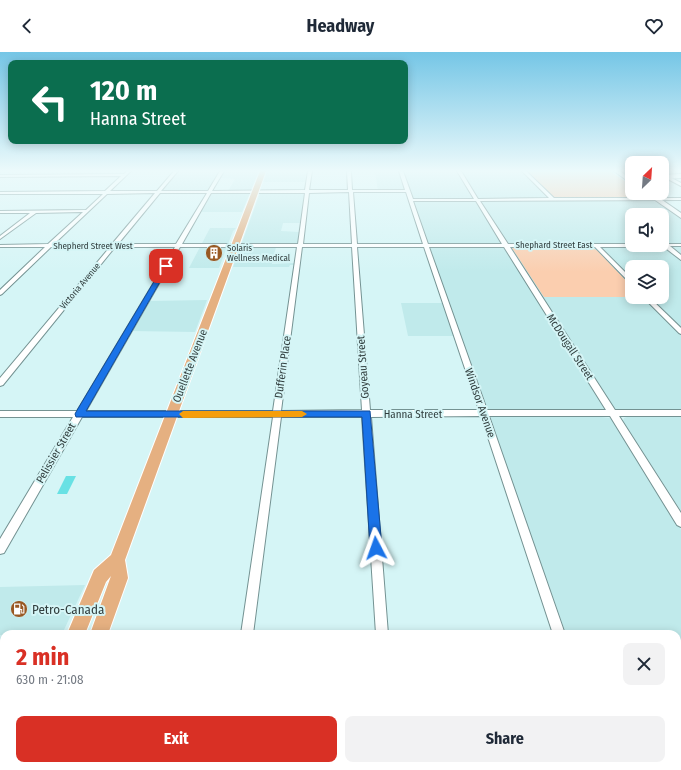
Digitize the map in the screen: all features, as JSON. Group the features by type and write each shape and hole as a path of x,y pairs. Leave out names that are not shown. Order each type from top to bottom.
{"main road":[{"name":"Ouellette Avenue","path":"78,630 100,576 117,560 250,205"},
{"path":"664,205 681,216"},
{"name":"Ouellette Avenue","path":"100,630 120,578 117,560"}],"street":[{"path":"0,293 94,205"},
{"name":"Victoria Avenue","path":"0,383 148,205"},
{"name":"Pelissier Street","path":"0,549 203,205"},
{"name":"Dufferin Place","path":"248,630 305,205"},
{"name":"Goyeau Street","path":"351,205 382,630"},
{"name":"Windsor Avenue","path":"412,205 558,630"},
{"name":"McDougall Street","path":"480,205 681,522"},
{"path":"0,212 86,212"},
{"path":"0,238 34,212"},
{"path":"596,245 625,275"},
{"name":"Shephard Street East","path":"426,246 625,245"},
{"name":"Shephard Street East","path":"669,245 681,245"},
{"name":"Shepherd Street West","path":"0,246 426,246"},
{"path":"669,248 681,258"},
{"path":"653,304 681,332"},
{"name":"Hanna Street","path":"0,414 681,413"}],"shaded area":[{"path":"204,205 245,205 242,212 200,212"},
{"path":"256,205 303,205 300,223 283,223 281,231 299,232 298,244 295,247 276,247 272,264 294,263 294,265 290,265 289,267 233,267"},
{"path":"415,205 661,205 666,208 625,208 625,252 669,252 669,210 681,219 681,409 487,411 460,336 408,336 401,303 449,303"},
{"path":"210,228 236,228 233,231 219,268 189,268"},
{"path":"512,248 592,248 598,251 625,280 625,297 544,297"},
{"path":"207,300 195,332 131,331 149,301"},
{"path":"630,416 681,416 681,511 623,421 624,418"},
{"path":"491,417 602,417 610,418 613,421 681,530 681,630 565,630 491,423"},
{"path":"85,585 64,630 0,630 0,587"}],"water":[{"path":"66,476 76,476 67,494 57,494"}],"slow traffic":[{"path":"183,414 302,414"}],"place":[{"name":"Solaris Wellness Medical","path":"214,253"},
{"name":"Petro-Canada","path":"19,609"}],"route":[{"path":"166,266 79,414 367,414 376,548"}]}
